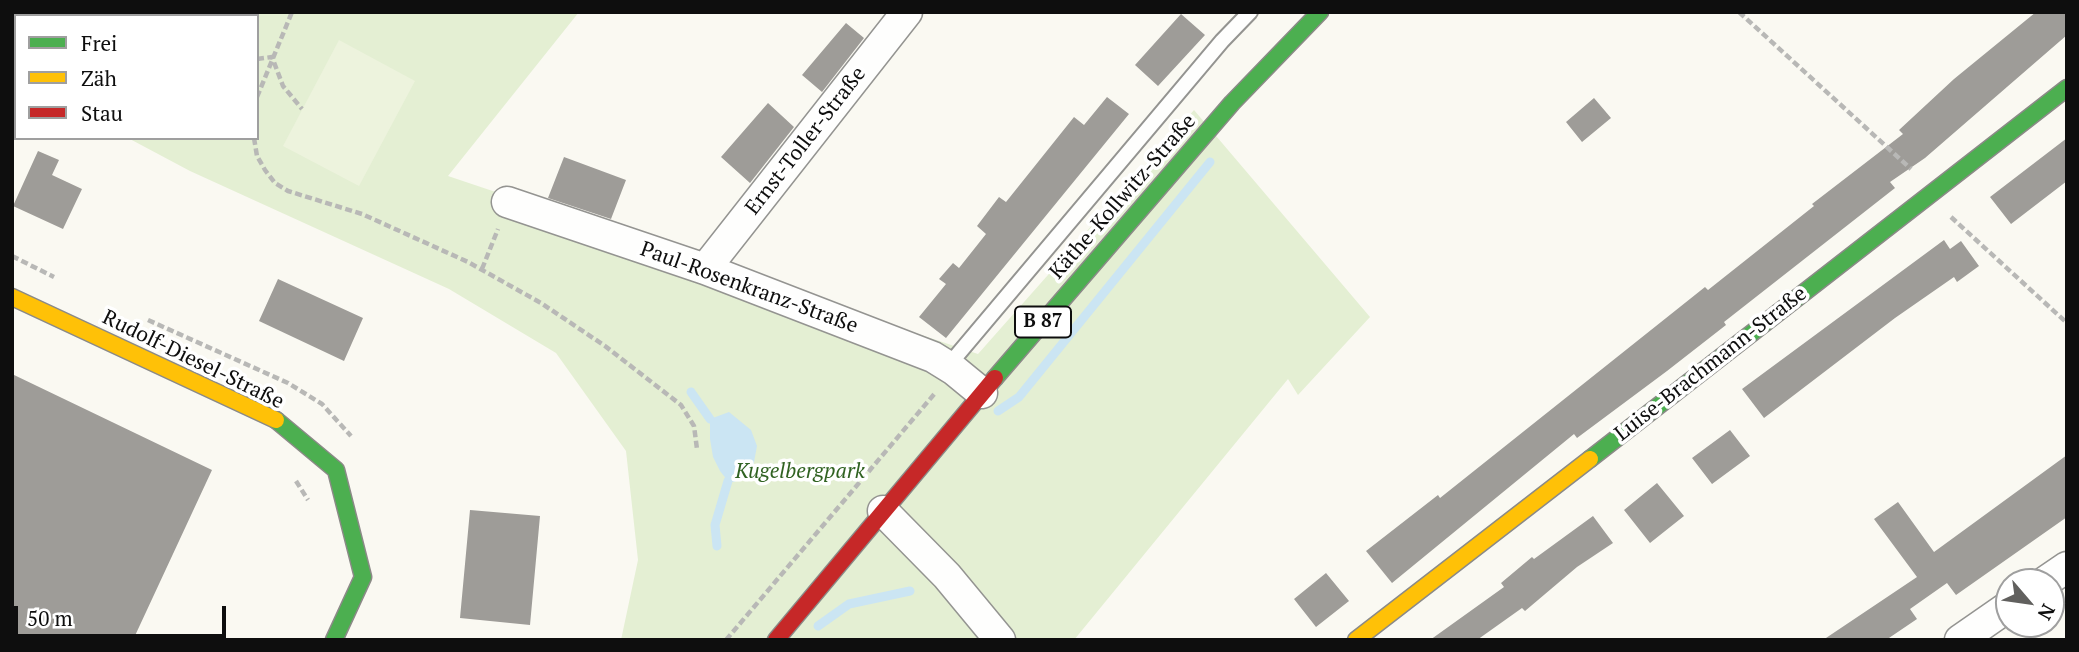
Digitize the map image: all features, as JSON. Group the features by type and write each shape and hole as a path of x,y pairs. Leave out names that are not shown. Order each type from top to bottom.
{"street":[{"name":"Ernst-Toller-Straße","path":"705,269 907,12"},
{"name":"Käthe-Kollwitz-Straße","path":"776,640 982,393 1231,103 1320,12"},
{"name":"Luise-Brachmann-Straße","path":"1356,640 2067,88"},
{"name":"Paul-Rosenkranz-Straße","path":"504,212 705,269 933,357 982,393"},
{"name":"Rudolf-Diesel-Straße","path":"12,298 274,418 336,470 363,578 334,640"},
{"path":"883,511 947,576 1000,640"},
{"path":"1960,640 1995,616"}],"lane":[{"path":"951,368 1222,41 1250,12"}],"path":[{"path":"259,92 292,12"},
{"path":"1739,12 2067,323"},
{"path":"259,59 272,57"},
{"path":"272,57 283,86 302,109"},
{"path":"254,140 257,156 265,170 275,183 288,191 362,214 482,270 541,303 681,405 694,426 697,449"},
{"path":"482,270 504,212"},
{"path":"726,640 916,415 951,368"},
{"path":"916,415 944,439"},
{"path":"290,473 312,507"}],"green space":[{"name":"Kugelbergpark","path":"12,12 579,12 448,176 978,354 1194,110 1370,317 1298,395 1288,379 1074,640 621,640 638,560 626,451 556,353 449,289 190,171 132,140 259,140 259,14 14,14 14,78"},
{"path":"339,40 415,81 359,186 283,146"}],"water":[{"path":"729,412 751,430 757,446 752,473 734,482 728,481 720,471 713,457 710,439 710,419"}],"building":[{"path":"2036,12 2067,12 2067,35 1925,158 1890,182 1895,188 1724,322 1726,325 1667,371 1577,438 1574,434 1392,583 1366,551 1438,495 1440,498 1705,287 1708,290 1814,206 1812,204 1903,134 1899,130 1954,79"},
{"path":"1181,14 1205,35 1158,86 1135,65"},
{"path":"846,23 864,38 822,92 802,75"},
{"path":"1107,97 1129,114 946,338 919,317 946,284 939,279 953,263 959,268 986,234 977,226 999,197 1006,202 1074,117 1084,125"},
{"path":"1594,98 1611,118 1582,142 1566,122"},
{"path":"768,103 794,127 750,183 721,157"},
{"path":"2067,138 2067,181 2011,224 1990,197"},
{"path":"38,151 59,160 52,175 82,189 63,229 13,206"},
{"path":"564,157 626,180 611,219 548,198"},
{"path":"1944,240 1950,249 1961,241 1979,266 1957,282 1954,277 1895,318 1764,418 1742,389"},
{"path":"278,279 363,318 344,361 259,321"},
{"path":"12,374 212,470 133,640 12,640"},
{"path":"1730,430 1750,456 1712,484 1692,458"},
{"path":"2067,455 2067,517 1956,595 1947,583 1910,609 1917,619 1886,640 1823,640 1917,577 1874,519 1898,502 1934,552"},
{"path":"1657,483 1684,516 1650,543 1624,510"},
{"path":"470,510 540,516 530,625 460,618"},
{"path":"1593,516 1613,543 1577,567 1525,611 1522,608 1477,640 1430,640 1504,587 1501,583 1532,557 1534,559"},
{"path":"1326,573 1349,601 1316,627 1294,599"}],"waterway":[{"path":"998,411 1019,397 1210,162"},
{"path":"691,392 710,419"},
{"path":"717,546 715,525 728,481"},
{"path":"818,626 849,604 910,591"}],"traffic: fast":[{"path":"995,378 1232,103 1320,12"},
{"path":"1590,459 2067,88"},
{"path":"276,420 336,470 363,577 334,640"}],"traffic: slow":[{"path":"12,297 276,420"},
{"path":"1356,640 1590,459"}],"traffic: jam":[{"path":"776,640 995,378"}]}
